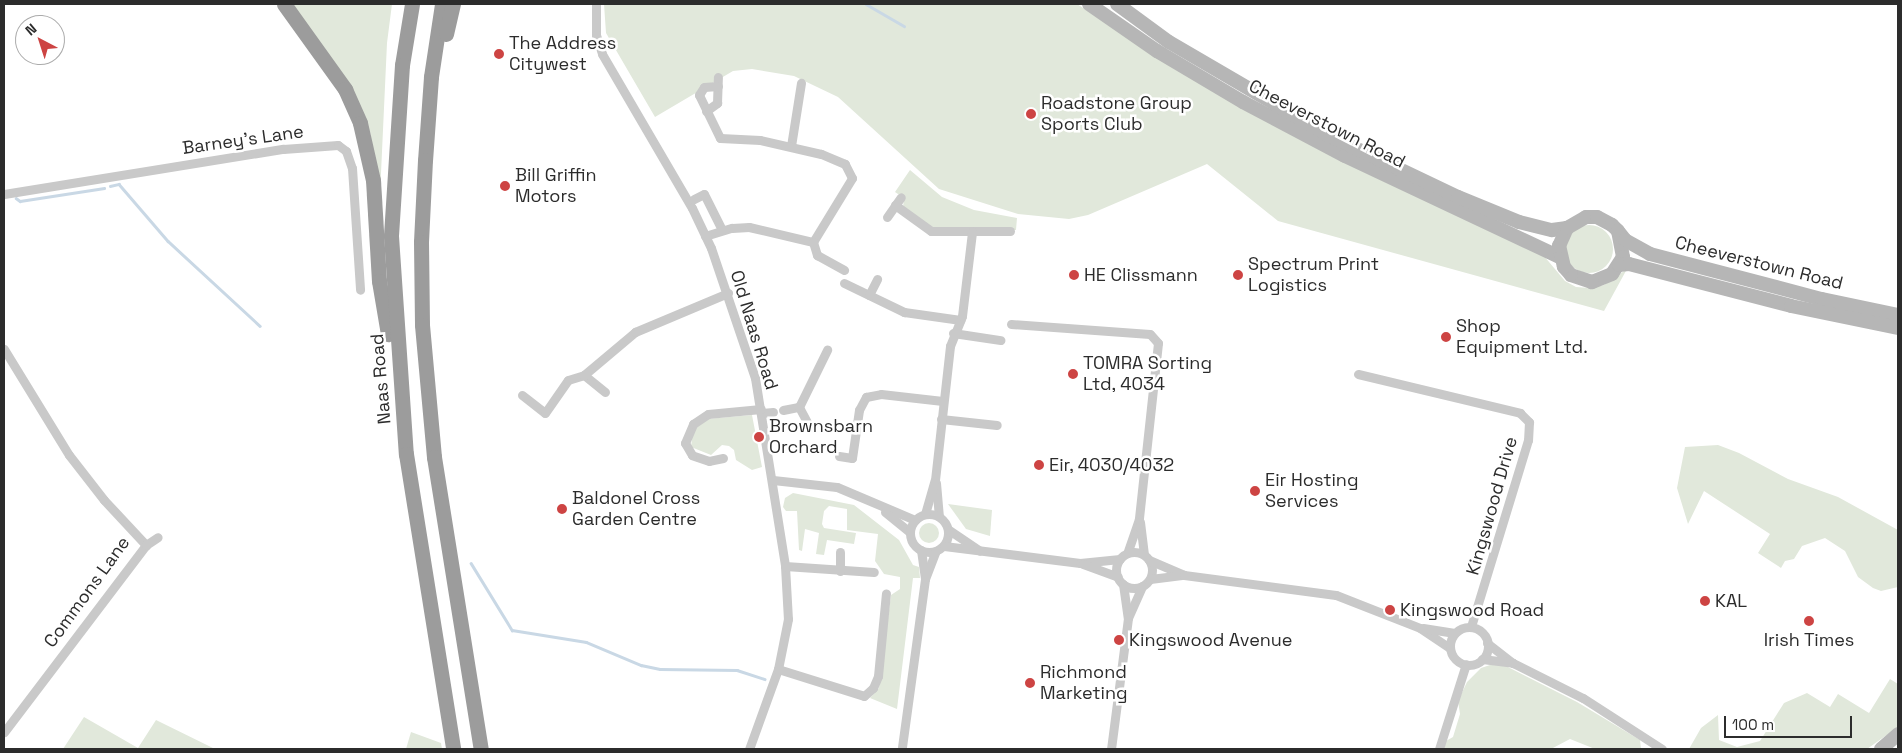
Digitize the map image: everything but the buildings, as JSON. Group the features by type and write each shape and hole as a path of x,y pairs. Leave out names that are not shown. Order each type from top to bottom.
{"highway":[{"path":"284,4 345,89 367,146 379,280 406,454"},
{"name":"Naas Road","path":"412,4 402,65 391,236 406,454 453,749"},
{"path":"442,4 431,76 421,242 427,397 481,749"},
{"path":"425,160 453,4"}],"main road":[{"name":"Cheeverstown Road","path":"1089,4 1157,51 1242,102 1344,156 1560,257 1571,275 1592,282 1608,276 1620,265 1629,264 1791,306 1898,328"},
{"name":"Cheeverstown Road","path":"1117,4 1169,42 1328,135 1458,197 1519,222 1552,230 1567,228 1576,221 1597,217 1618,231 1625,240 1650,254 1822,299 1898,315"},
{"path":"1560,257 1559,246 1567,228"},
{"path":"1618,231 1624,248 1620,265"},
{"path":"1880,749 1898,734"}],"street":[{"name":"Old Naas Road","path":"596,4 596,35 602,54 705,236 728,293 747,350 761,411 785,566 788,619 778,669 749,749"},
{"path":"706,111 717,103 718,82 700,91 706,111 720,138 791,146 845,164 852,174 851,182 813,242 817,255 844,270"},
{"path":"791,146 801,83"},
{"name":"Barney's Lane","path":"4,194 274,151 338,145 346,151 352,168 360,290"},
{"path":"694,200 704,194 722,230"},
{"path":"887,217 901,197"},
{"path":"895,205 931,232 1010,231"},
{"path":"705,236 722,230 763,228 813,242"},
{"path":"972,232 960,320 953,333 943,401 936,480 939,516 949,530 983,553"},
{"path":"868,295 877,279"},
{"path":"844,282 904,312 960,320"},
{"path":"522,395 545,413 568,380 584,375 635,332 728,293"},
{"path":"1011,324 1150,334 1158,343 1139,520 1124,556 1116,568 1128,618"},
{"path":"953,333 1000,340"},
{"name":"Commons Lane","path":"4,349 69,455 104,500 146,545 4,732"},
{"path":"799,407 827,350"},
{"name":"Kingswood Drive","path":"1358,374 1520,413 1529,422 1528,440 1471,627"},
{"path":"584,375 605,392"},
{"path":"838,456 852,458 859,410 866,397 881,394 943,401"},
{"path":"783,410 799,407"},
{"path":"799,407 807,422"},
{"path":"723,458 709,460 692,455 685,437 693,424 708,414 773,412"},
{"path":"941,419 997,425"},
{"path":"772,480 837,487 915,520"},
{"path":"925,514 936,480"},
{"path":"879,506 910,532 913,543 921,550 924,579 902,747"},
{"path":"910,532 915,520 925,514 939,516"},
{"path":"1139,520 1147,557 1152,570 1150,579"},
{"path":"924,579 949,530"},
{"path":"146,545 158,537"},
{"path":"921,550 940,548 1080,563 1124,556 1147,557 1184,574"},
{"path":"840,552 840,570"},
{"path":"1080,563 1120,580 1129,587 1142,586"},
{"path":"785,566 874,572"},
{"path":"1111,749 1128,618 1142,586 1150,579 1184,574 1302,588 1336,595 1420,628 1450,648 1455,659 1466,664 1482,659 1513,663"},
{"path":"778,669 864,696 873,688 878,676 886,593"},
{"path":"1420,628 1455,633 1471,627 1482,633 1487,643 1513,663 1583,698 1662,749"},
{"path":"1450,648 1455,633"},
{"path":"1482,659 1487,643"},
{"path":"1439,749 1466,664"}],"shaded area":[{"path":"289,4 392,4 387,43 380,195 370,132"},
{"name":"Roadstone Group Sports Club","path":"604,4 1077,4 1097,17 1544,256 1565,281 1576,287 1590,288 1604,285 1627,269 1604,311 1278,221 1207,164 1088,215 1069,219 1018,214 939,189 838,97 794,76 752,69 733,71 655,117 606,33"},
{"path":"910,170 942,197 974,210 1017,218 1016,230 938,229 927,225 903,208 904,198 895,192"},
{"path":"1589,225 1598,227 1606,232 1611,240 1613,249 1611,258 1606,266 1598,271 1589,273 1580,271 1572,266 1567,258 1565,249 1567,240 1572,232 1580,227"},
{"path":"752,415 762,467 752,470 736,460 734,450 729,446 722,445 711,455 691,447 693,430 707,419"},
{"path":"1718,445 1739,453 1788,479 1838,497 1898,530 1898,587 1881,591 1873,588 1858,577 1845,551 1825,538 1802,546 1794,559 1785,561 1781,568 1758,553 1770,534 1704,491 1688,524 1677,488 1685,447"},
{"path":"793,493 854,505 899,540 913,565 919,567 920,578 913,578 897,709 870,698 879,688 891,595 900,589 900,577 884,574 875,561 878,534 847,530 847,509 829,506 824,511 822,524 824,528 856,533 854,544 827,540 824,555 816,554 819,533 805,529 802,551 799,550 797,511 786,511 783,507 785,498"},
{"path":"948,504 992,510 990,536 966,529"},
{"path":"929,523 936,526 939,533 936,540 929,543 922,540 919,533 922,526"},
{"path":"1493,664 1506,666 1577,702 1640,740 1641,749 1595,749 1570,739 1551,749 1444,749 1446,741 1453,737 1460,714 1458,701 1467,682 1481,668"},
{"path":"1890,679 1898,684 1898,727 1867,749 1689,749 1701,728 1718,715 1719,740 1737,747 1760,741 1784,703 1807,693 1830,707 1838,694 1869,713"},
{"path":"84,717 138,748 156,720 215,749 63,749"},
{"path":"411,732 441,743 442,749 406,749"}],"waterway":[{"path":"866,4 904,26"},
{"path":"110,186 119,184 168,241 260,326"},
{"path":"16,198 20,201 104,188"},
{"path":"471,563 512,630 586,642 641,665 660,669 737,670 765,679"}],"place":[{"name":"The Address Citywest","path":"499,54"},
{"name":"Roadstone Group Sports Club","path":"1031,114"},
{"name":"Bill Griffin Motors","path":"505,186"},
{"name":"HE Clissmann","path":"1074,275"},
{"name":"Spectrum Print Logistics","path":"1238,275"},
{"name":"Shop Equipment Ltd.","path":"1446,337"},
{"name":"TOMRA Sorting Ltd, 4034","path":"1073,374"},
{"name":"Brownsbarn Orchard","path":"759,437"},
{"name":"Eir, 4030/4032","path":"1039,465"},
{"name":"Eir Hosting Services","path":"1255,491"},
{"name":"Baldonel Cross Garden Centre","path":"562,509"},
{"name":"KAL","path":"1705,601"},
{"name":"Kingswood Road","path":"1390,610"},
{"name":"Irish Times","path":"1809,621"},
{"name":"Kingswood Avenue","path":"1119,640"},
{"name":"Richmond Marketing","path":"1030,683"}]}
